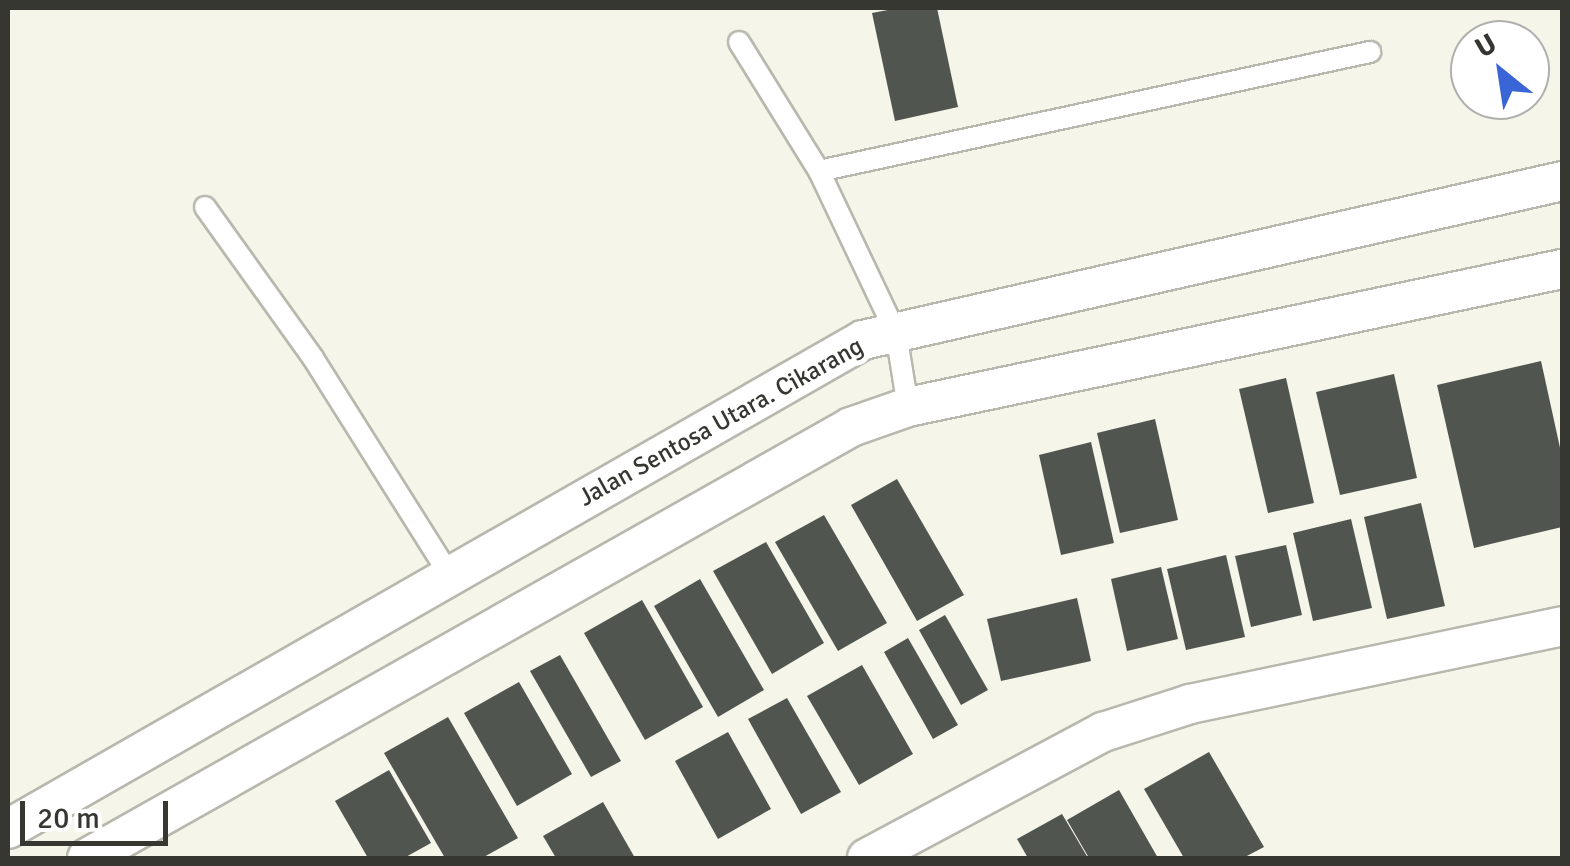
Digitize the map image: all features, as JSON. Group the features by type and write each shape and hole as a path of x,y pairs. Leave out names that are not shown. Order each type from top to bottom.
{"street":[{"name":"Jalan Sentosa Utara. Cikarang","path":"8,828 863,340 1562,181"},
{"path":"87,858 851,427 908,406 1562,269"},
{"path":"867,858 1103,732 1190,704 1562,626"}],"lane":[{"path":"739,42 819,171 896,333 908,406"},
{"path":"819,171 1370,52"},
{"path":"205,207 313,358 449,574"}],"building":[{"path":"937,8 958,107 895,121 872,13"},
{"path":"1541,361 1562,457 1562,527 1474,548 1437,385"},
{"path":"1394,374 1417,478 1340,495 1316,392"},
{"path":"1286,378 1314,503 1268,513 1239,389"},
{"path":"1155,419 1178,520 1120,533 1097,433"},
{"path":"1091,442 1114,543 1061,555 1039,455"},
{"path":"897,479 964,595 917,621 851,505"},
{"path":"1421,503 1445,606 1387,619 1364,517"},
{"path":"824,515 887,623 838,651 775,542"},
{"path":"1351,519 1372,608 1313,621 1293,533"},
{"path":"766,542 824,643 772,674 713,571"},
{"path":"1286,545 1302,615 1251,627 1235,556"},
{"path":"1226,555 1245,637 1186,650 1167,569"},
{"path":"1161,567 1178,639 1127,651 1111,579"},
{"path":"700,579 764,690 718,717 654,606"},
{"path":"1077,598 1091,661 1001,681 987,619"},
{"path":"642,600 703,707 645,740 584,633"},
{"path":"945,615 988,690 961,705 919,630"},
{"path":"908,638 958,725 933,739 884,652"},
{"path":"560,655 621,761 591,777 530,671"},
{"path":"862,665 913,754 859,785 807,696"},
{"path":"519,682 572,774 517,806 464,713"},
{"path":"787,698 841,792 801,814 748,719"},
{"path":"448,717 518,838 482,858 445,858 384,753"},
{"path":"728,732 771,809 718,839 675,761"},
{"path":"1209,752 1264,847 1243,858 1184,858 1144,789"},
{"path":"389,770 431,843 404,858 368,858 335,801"},
{"path":"1119,790 1158,858 1089,858 1067,820"},
{"path":"603,802 635,858 556,858 543,836"},
{"path":"1062,814 1088,858 1028,858 1017,839"}]}
